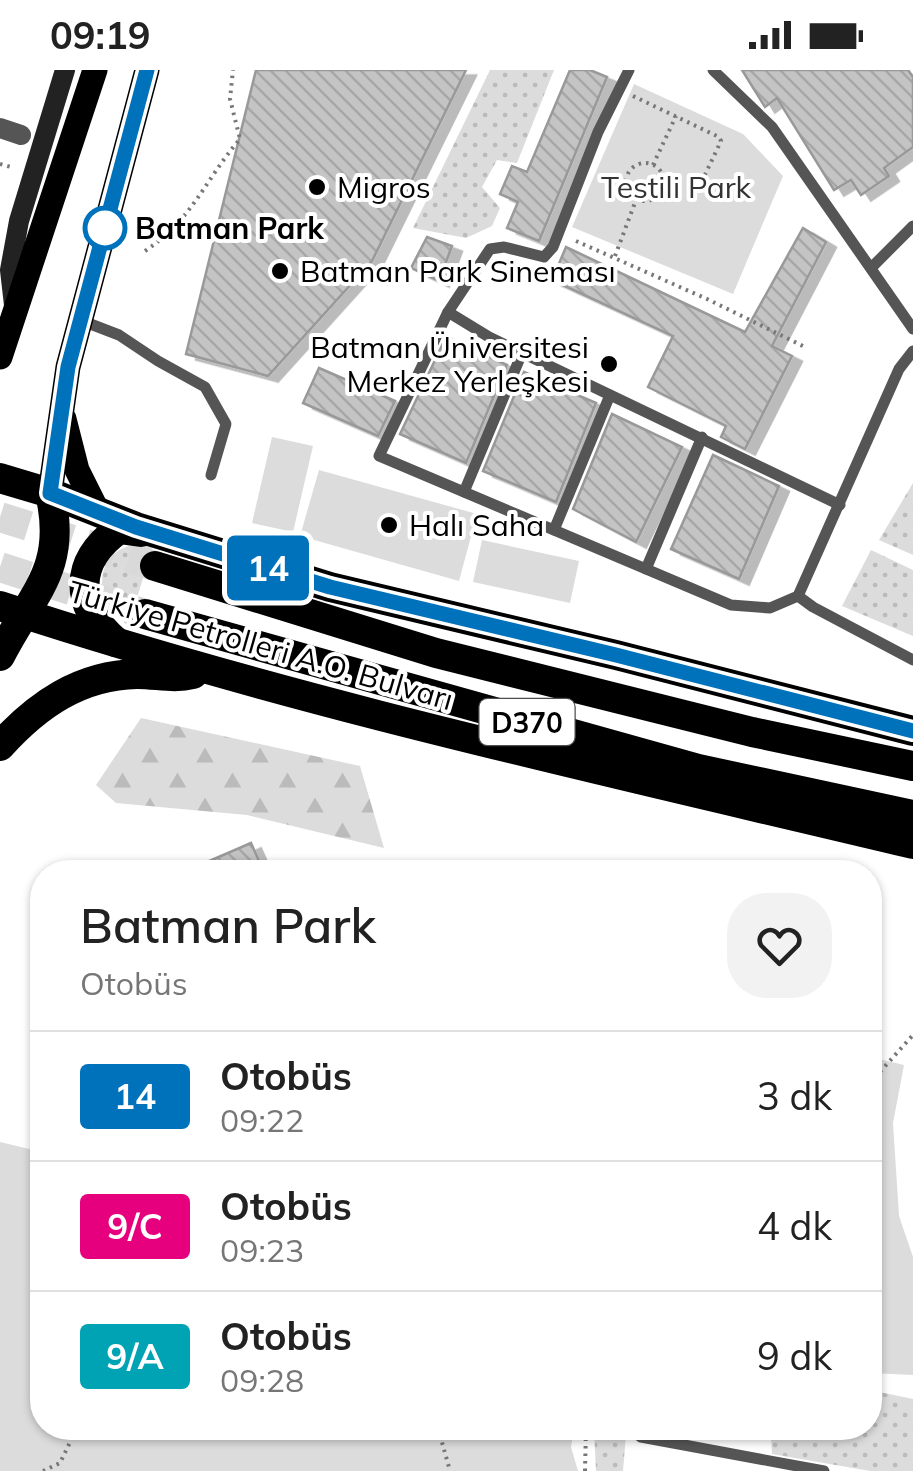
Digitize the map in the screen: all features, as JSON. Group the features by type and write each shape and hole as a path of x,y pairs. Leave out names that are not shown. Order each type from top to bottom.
{"highway":[{"path":"0,478 168,537 330,587 913,731"},
{"path":"0,656 11,610 42,584 55,550 57,521 50,493"},
{"path":"117,643 91,615 84,596 91,557 103,541 119,530 168,537"},
{"name":"Türkiye Petrolleri A.O. Bulvarı","path":"155,566 436,652 752,732 913,766"},
{"name":"Türkiye Petrolleri A.O. Bulvarı","path":"11,610 208,670 436,731 905,844"},
{"name":"Türkiye Petrolleri A.O. Bulvarı","path":"145,614 698,768 913,816"},
{"path":"0,746 24,719 79,684 140,674 174,678 208,670"}],"main road":[{"path":"0,358 95,70"},
{"path":"50,493 61,406 80,320 147,70"},
{"path":"61,406 77,470 98,512"}],"street":[{"path":"15,314 10,270 19,221 65,70"},
{"path":"0,128 21,134"}],"lane":[{"path":"629,70 598,132 553,248 544,258 504,247 490,249 448,312 379,456 731,605 770,608 798,596 899,369 913,351"},
{"path":"713,70 772,127 871,268 908,312 913,329"},
{"path":"871,268 913,226"},
{"path":"448,312 522,353 840,505"},
{"path":"80,320 119,335 205,387 226,424 210,476"},
{"path":"464,492 522,353"},
{"path":"554,530 610,395"},
{"path":"646,569 702,438"},
{"path":"798,596 913,660"},
{"path":"657,1440 824,1471"}],"path":[{"path":"144,251 166,237 190,213 216,168 240,139 230,99 233,70"},
{"path":"619,90 719,137 721,141 701,185 711,192"},
{"path":"654,165 676,116"},
{"path":"0,164 11,168"},
{"path":"638,164 654,165 664,176 664,189 655,199 636,200 628,191 628,173 638,164"},
{"path":"614,258 636,200"},
{"path":"558,233 805,347"},
{"path":"882,1070 913,1035"},
{"path":"43,1471 60,1464 71,1440"},
{"path":"441,1440 450,1471"},
{"path":"585,1471 586,1440"}],"green space":[{"path":"490,70 554,70 517,163 497,160 482,187 500,208 492,226 466,238 413,228"},
{"name":"Testili Park","path":"634,84 743,134 783,176 733,294 572,227"},
{"path":"272,437 313,446 293,532 252,523"},
{"name":"Halı Saha","path":"319,470 477,514 459,581 300,536"},
{"path":"913,483 913,555 879,540"},
{"path":"482,540 579,561 570,603 473,582"},
{"path":"154,541 129,625 104,606 105,567 126,547"},
{"path":"871,550 913,570 913,636 842,606"},
{"path":"141,718 360,766 384,848 247,815 116,803 96,785"},
{"path":"882,1060 904,1065 893,1123 899,1216 913,1257 913,1375 882,1374"},
{"path":"0,1142 30,1149 30,1440 572,1440 578,1471 0,1471"},
{"path":"882,1393 913,1399 913,1471 870,1471 772,1454 771,1440 882,1440"},
{"path":"594,1440 626,1440 623,1471 596,1471"}],"building":[{"path":"256,70 466,70 372,261 268,376 186,354"},
{"path":"570,70 590,70 607,77 539,241 507,228 518,202 500,194 512,166 527,172"},
{"path":"742,70 908,70 913,77 913,147 884,168 889,176 861,195 851,180 834,190 777,98 765,107"},
{"path":"803,228 826,242 772,346 792,356 745,449 721,437 726,426 648,387 673,336 552,280 566,247 745,332"},
{"path":"427,237 452,246 439,281 411,268"},
{"path":"446,337 507,365 466,463 400,434"},
{"path":"319,368 395,401 378,436 303,403"},
{"path":"524,372 596,403 556,502 483,471"},
{"path":"612,414 682,447 636,542 573,509"},
{"path":"713,455 779,486 739,579 671,549"},
{"path":"251,843 259,860 212,860"}],"tunnel":[{"path":"0,517 155,566"},
{"path":"0,567 145,614"}],"bus line":[{"name":"14","path":"147,70 68,367 50,493 136,527 330,587 913,731"}],"place":[{"name":"Migros","path":"317,187"},
{"name":"Batman Park","path":"105,228"},
{"name":"Batman Park Sineması","path":"280,271"},
{"name":"Batman Üniversitesi Merkez Yerleşkesi","path":"609,364"},
{"name":"Halı Saha","path":"389,525"}]}
